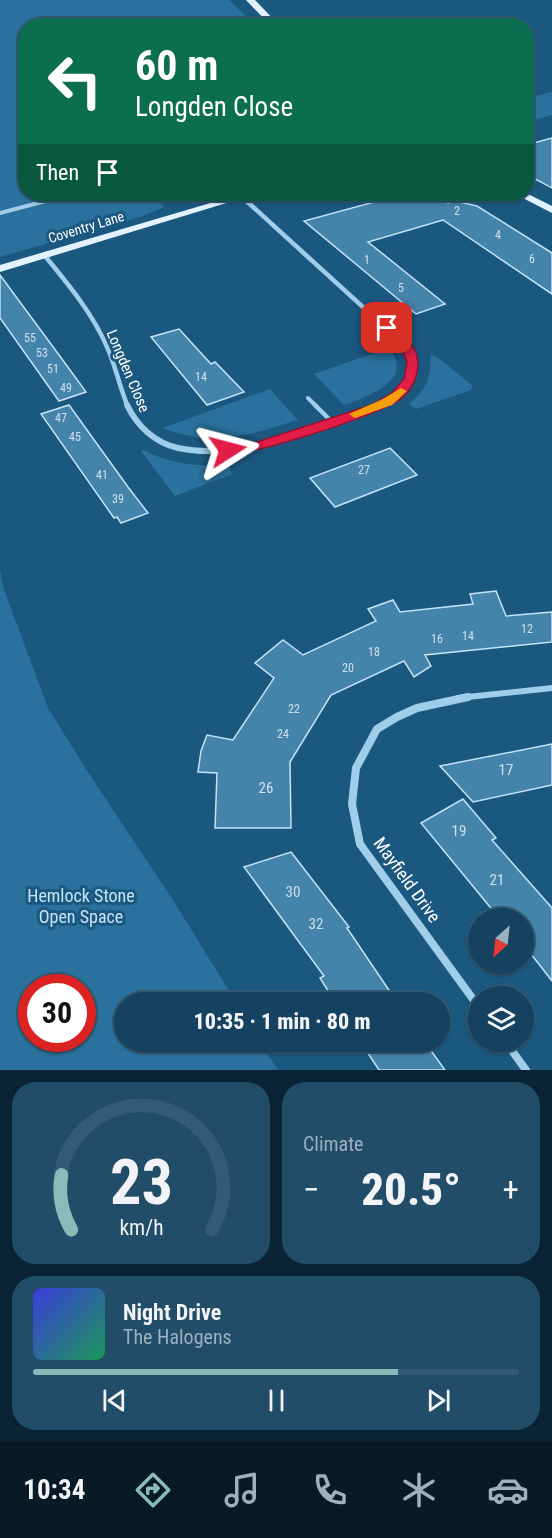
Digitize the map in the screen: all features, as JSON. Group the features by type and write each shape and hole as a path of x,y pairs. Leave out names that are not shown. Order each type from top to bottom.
{"main road":[{"path":"250,0 268,18"},
{"name":"Coventry Lane","path":"0,270 226,201"},
{"path":"534,201 552,210"}],"street":[{"name":"Longden Close","path":"45,256 93,321 106,344 132,416 139,427 154,439 192,450 241,449 375,408 395,397 410,380 413,362 404,343 252,201"},
{"name":"Mayfield Drive","path":"468,992 360,843 351,815 351,786 361,755 377,728 402,715 430,704 552,688"},
{"path":"513,1052 526,1070"}],"lane":[{"path":"0,213 45,201"},
{"path":"308,398 332,422"}],"green space":[{"path":"0,0 229,0 248,18 18,18 18,201 165,201 161,202 164,207 143,216 0,257"},
{"path":"552,92 552,115 534,120 534,96"},
{"path":"389,348 396,359 397,369 393,378 375,392 344,405 314,374"},
{"path":"431,355 437,357 473,386 471,390 416,409 409,404 427,382"},
{"path":"270,389 298,420 247,434 215,438 181,434 163,428"},
{"path":"141,451 164,459 185,464 229,465 232,474 175,496"},
{"name":"Hemlock Stone Open Space","path":"0,569 3,587 48,708 230,992 114,992 114,1052 267,1052 278,1070 0,1070"}],"building":[{"path":"552,138 552,188 534,178 534,143"},
{"path":"378,201 449,203 455,201 477,206 552,253 552,294 443,220 368,242 445,304 416,314 304,221"},
{"path":"0,275 86,392 59,401 0,318"},
{"path":"179,329 211,364 215,362 244,392 207,405 151,337"},
{"path":"69,405 148,513 121,523 117,517 114,518 41,414"},
{"path":"390,448 417,475 335,507 310,478"},
{"path":"496,591 506,616 552,612 552,642 425,655 431,666 414,677 404,661 331,695 290,762 291,828 215,828 217,773 198,772 201,751 207,735 233,740 274,678 255,663 283,640 303,655 376,621 368,609 393,600 400,612 473,604 470,594"},
{"path":"552,744 552,785 473,802 440,766"},
{"path":"463,799 496,838 492,840 552,908 552,981 534,958 534,908 491,908 421,823"},
{"path":"291,852 349,927 347,928 390,992 329,992 320,978 324,976 244,867"},
{"path":"367,1052 432,1052 445,1070 379,1070"}],"slow traffic":[{"path":"355,414 388,402 401,391"}],"route":[{"path":"228,450 258,446 375,408 395,397 410,380 413,362 408,348 387,328"}]}
